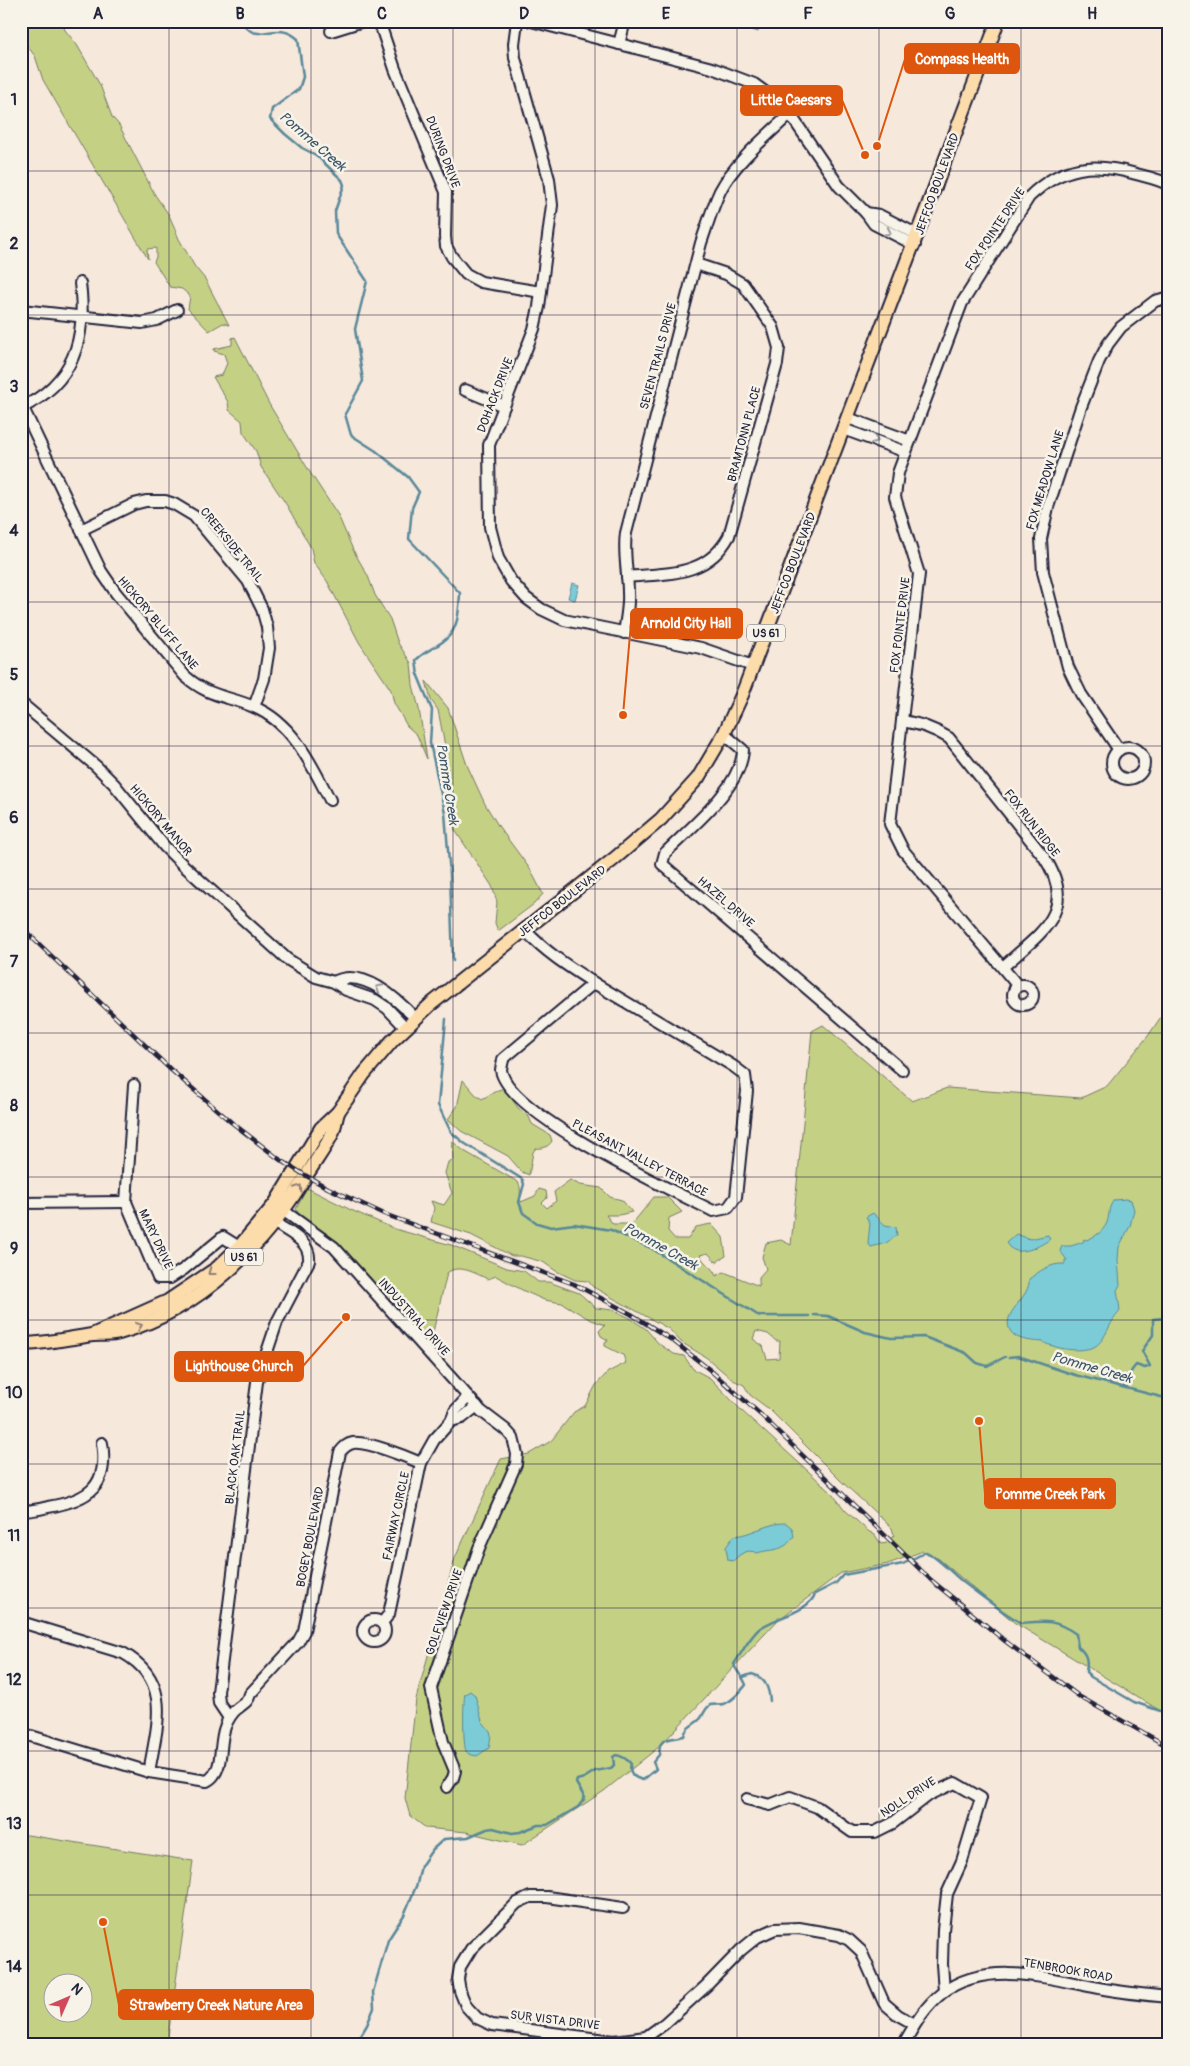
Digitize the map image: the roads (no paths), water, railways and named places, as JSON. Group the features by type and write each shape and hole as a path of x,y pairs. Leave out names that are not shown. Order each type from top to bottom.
{"main road":[{"name":"JEFFCO BOULEVARD","path":"92,1335 168,1301 217,1268 239,1247 275,1204 321,1128 338,1112 364,1074 406,1028 661,819 698,778 724,734 754,666 998,21"},
{"name":"JEFFCO BOULEVARD","path":"21,1344 56,1342 92,1335 117,1334 172,1310 198,1295 223,1277 247,1255 284,1211 332,1134 338,1112"}],"street":[{"path":"331,31 363,21"},
{"name":"DURING DRIVE","path":"379,21 395,69 446,192 445,236 446,246 452,257 466,274 481,282 541,292"},
{"name":"DOHACK DRIVE","path":"517,21 514,44 515,58 552,192 552,205 541,292 534,329 491,436 488,460 491,536 504,570 526,598 549,613 578,624 701,648 754,666"},
{"path":"531,21 736,76 766,92 790,114 839,186 866,213 879,215 916,240"},
{"path":"619,44 625,21"},
{"name":"SEVEN TRAILS DRIVE","path":"624,632 628,609 625,542 629,516 696,264 712,211 720,191 752,151 790,114"},
{"name":"FOX POINTE DRIVE","path":"1018,986 903,850 890,824 919,574 895,497 898,473 962,303 1030,197 1043,184 1055,176 1075,169 1096,166 1130,172 1169,185"},
{"name":"BRAMTONN PLACE","path":"627,577 694,568 712,559 724,546 729,536 777,364 779,348 777,337 773,327 748,290 736,278 696,264"},
{"path":"22,408 48,391 63,374 78,345 82,317 80,284"},
{"name":"FOX MEADOW LANE","path":"1119,750 1081,694 1068,667 1043,572 1041,536 1048,507 1081,407 1099,361 1121,326 1155,302 1169,296"},
{"path":"21,310 142,323 157,320 177,310"},
{"path":"465,390 504,406"},
{"name":"HICKORY BLUFF LANE","path":"22,408 109,583 185,676 206,692 254,707 276,720 294,737 330,800"},
{"path":"846,423 910,441"},
{"path":"846,423 906,452"},
{"name":"CREEKSIDE TRAIL","path":"81,530 134,504 146,501 165,501 194,516 248,581 262,608 267,627 269,648 264,678 254,707"},
{"name":"HICKORY MANOR","path":"21,703 96,766 118,788 160,841 182,864 282,955 306,972 334,982 346,990 375,1000 385,1006 406,1028"},
{"name":"FOX RUN RIDGE","path":"902,721 928,726 949,738 1044,857 1053,871 1058,898 1051,920 1043,932 1003,967"},
{"name":"HAZEL DRIVE","path":"724,734 743,750 743,760 728,790 665,854 662,864 902,1070"},
{"name":"PLEASANT VALLEY TERRACE","path":"525,930 553,956 594,984 733,1066 745,1076 747,1091 736,1197 728,1208 713,1211 583,1143 551,1124 524,1102 509,1086 501,1070 504,1059 594,984"},
{"name":"HICKORY MANOR","path":"334,982 348,978 376,986 395,998 416,1019"},
{"name":"MARY DRIVE","path":"134,1085 126,1202 158,1278 170,1278 223,1237 239,1247"},
{"path":"21,1203 126,1202"},
{"name":"INDUSTRIAL DRIVE","path":"284,1211 334,1247 476,1406 506,1430 513,1438 516,1448"},
{"name":"BLACK OAK TRAIL","path":"229,1718 220,1703 218,1692 257,1382 277,1322 309,1261 307,1247 275,1223"},
{"name":"FAIRWAY CIRCLE","path":"382,1623 389,1614 421,1463 434,1440 451,1421 458,1408 468,1397"},
{"name":"FAIRWAY CIRCLE","path":"451,1421 465,1416 476,1406"},
{"path":"458,1408 465,1416"},
{"path":"21,1510 61,1505 90,1493 101,1477 105,1458 102,1443"},
{"name":"BOGEY BOULEVARD","path":"149,1772 207,1781 213,1778 217,1772 222,1734 229,1718 238,1708 244,1696 250,1694 298,1642 304,1631 340,1452 348,1444 356,1443 398,1454 421,1463"},
{"name":"GOLFVIEW DRIVE","path":"447,1787 455,1771 443,1742 431,1688 479,1548 516,1464 516,1448"},
{"path":"21,1622 123,1653 138,1661 153,1680 158,1694 156,1732 149,1772 21,1733"},
{"name":"NOLL DRIVE","path":"747,1799 770,1805 790,1797 817,1807 852,1832 875,1832 893,1823 929,1795 955,1783 981,1798 962,1861 947,1894 943,1930 944,1992"},
{"name":"SUR VISTA DRIVE","path":"622,1908 547,1897 530,1897 517,1903 465,1956 458,1979 466,2006 477,2018 492,2025 614,2041 646,2037 664,2024 757,1937 775,1929 799,1928 839,1935 849,1940 861,1951 884,2003 898,2015 914,2024"},
{"name":"TENBROOK ROAD","path":"903,2045 924,2010 944,1992 972,1980 1000,1974 1040,1975 1114,1991 1169,1997"}],"water":[{"path":"746,21 760,26 758,32 746,28"},
{"path":"572,583 579,585 575,600 568,598"},
{"path":"1114,1200 1131,1200 1134,1210 1130,1226 1119,1247 1120,1285 1117,1290 1120,1310 1100,1342 1089,1349 1072,1350 1055,1347 1043,1342 1024,1340 1015,1336 1009,1328 1008,1322 1013,1310 1026,1292 1029,1279 1049,1266 1065,1264 1065,1260 1067,1260 1060,1251 1062,1246 1071,1246 1083,1242 1084,1239 1086,1240 1103,1230"},
{"path":"873,1213 885,1225 896,1227 897,1235 886,1243 871,1247 868,1243 870,1223 866,1217"},
{"path":"1016,1234 1030,1239 1048,1235 1050,1239 1039,1246 1021,1251 1010,1248 1006,1243"},
{"path":"786,1523 792,1528 794,1536 782,1548 757,1553 747,1551 733,1561 728,1560 726,1547 734,1536 773,1524"},
{"path":"470,1691 475,1695 482,1721 491,1735 489,1748 477,1756 467,1752 464,1741 464,1698 465,1694"}],"waterway":[{"name":"Pomme Creek","path":"242,21 247,29 253,32 282,31 290,33 298,39 303,77 299,89 272,109 270,119 302,148 316,155 342,180 344,185 335,211 336,234 367,281 355,329 363,381 345,414 351,435 376,451 408,477 419,492 412,508 409,539 460,593 456,625 450,635 416,660 418,676 432,710 430,743 445,813 450,875 453,961"},
{"name":"Pomme Creek","path":"446,1019 438,1105 451,1132 464,1143 522,1179 524,1184 519,1202 523,1213 537,1223 551,1227 574,1224 611,1230 651,1248 759,1316 809,1316"},
{"path":"1169,1290 1166,1296 1169,1308"},
{"path":"1124,1387 1136,1365 1145,1368 1150,1366 1142,1351 1153,1335 1153,1319 1163,1318 1169,1311"},
{"name":"Pomme Creek","path":"814,1315 828,1316 865,1332 891,1338 924,1337 966,1353 977,1363 987,1366 1005,1357"},
{"name":"Pomme Creek","path":"1009,1357 1018,1356 1075,1375 1169,1399"},
{"path":"355,2045 367,2025 374,2008 373,1992 388,1940 404,1915 417,1884 421,1866 432,1850 444,1839 468,1837 487,1829 493,1828 512,1833 538,1825 547,1825 578,1807 585,1798 576,1783 577,1780 595,1771 611,1768 614,1765 613,1757 616,1755 631,1764 630,1770 632,1775 643,1780 656,1769 653,1762 659,1755 660,1745 664,1740 684,1736 687,1730 701,1718 710,1705 723,1704 730,1701 746,1685 734,1664 755,1633 765,1625 805,1606 815,1594 836,1583 843,1575 903,1564 926,1552 977,1593 1021,1623 1050,1622 1069,1629 1076,1634 1078,1647 1086,1658 1086,1672 1091,1677 1134,1702 1169,1714"},
{"path":"743,1677 752,1674 761,1678 768,1688 770,1701"}],"railway":[{"path":"21,927 170,1069 231,1122 279,1159 328,1188 384,1214 574,1284 631,1314 672,1340 710,1370 761,1415 931,1580 1005,1641 1080,1697 1169,1747"}],"place":[{"name":"Compass Health","path":"877,146"},
{"name":"Little Caesars","path":"865,155"},
{"name":"Arnold City Hall","path":"623,715"},
{"name":"Lighthouse Church","path":"346,1317"},
{"name":"Pomme Creek Park","path":"979,1421"},
{"name":"Strawberry Creek Nature Area","path":"103,1922"}]}
